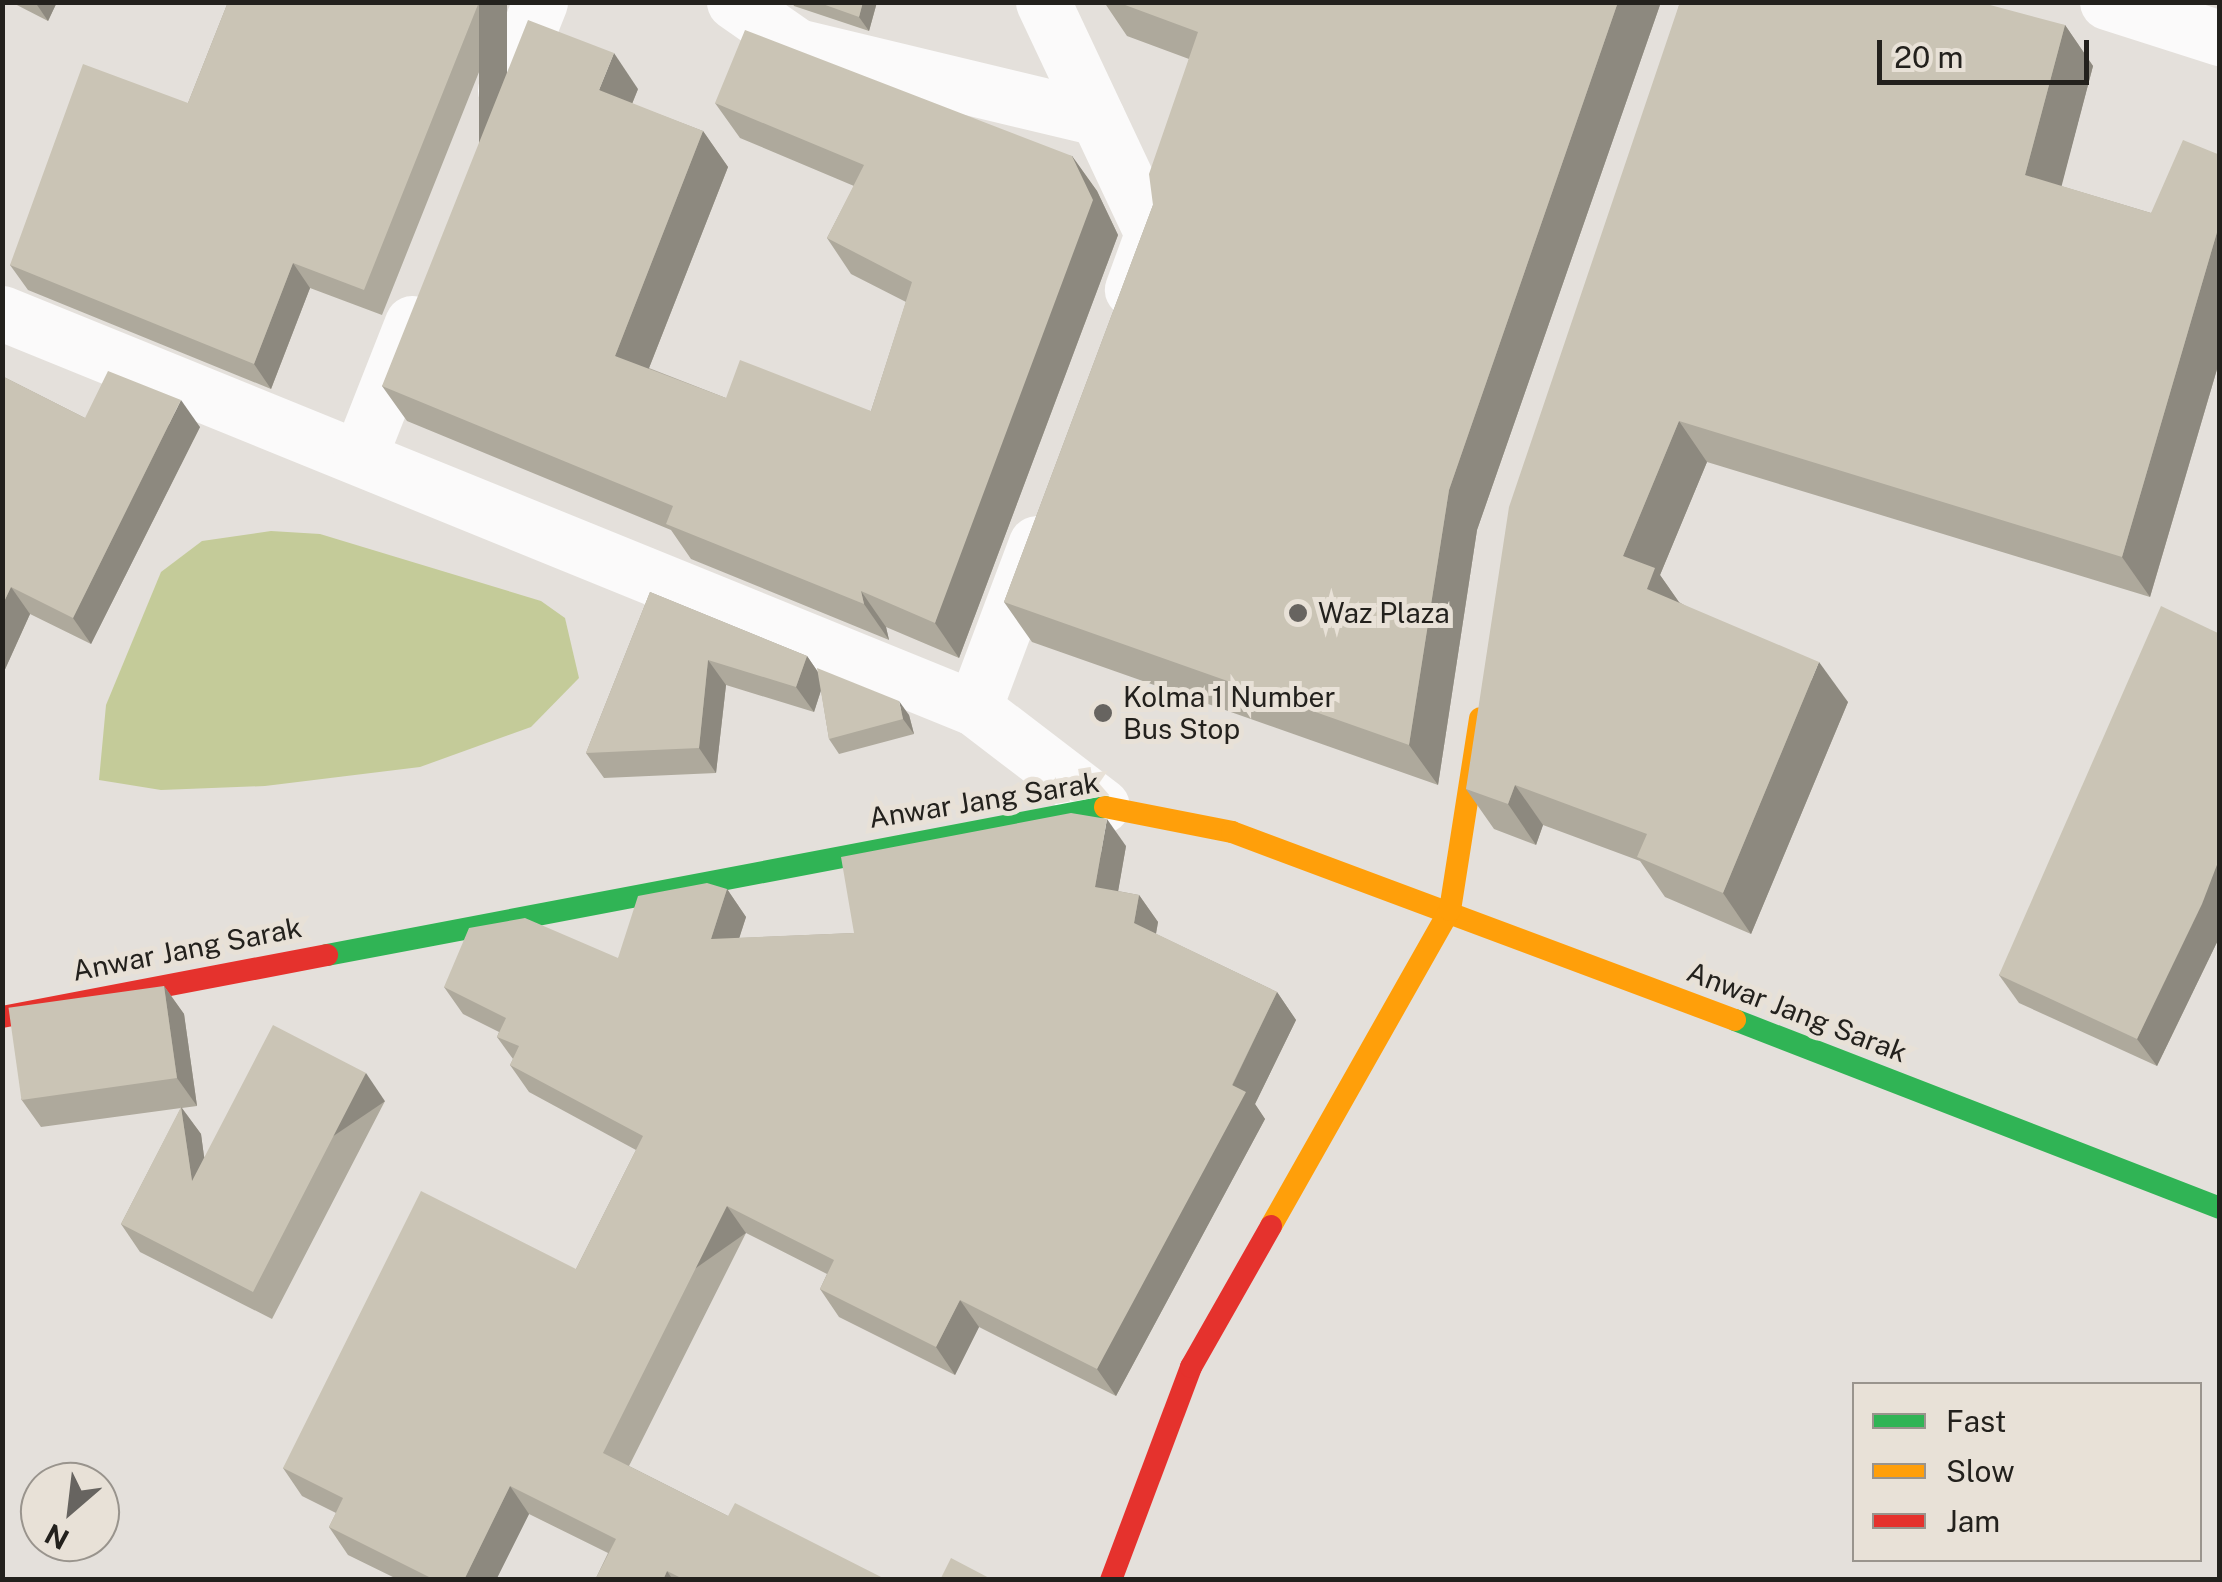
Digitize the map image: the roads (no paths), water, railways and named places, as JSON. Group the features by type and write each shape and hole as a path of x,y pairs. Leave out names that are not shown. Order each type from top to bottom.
{"main road":[{"path":"1111,1580 1191,1367 1450,910 1483,696"},
{"name":"Anwar Jang Sarak","path":"2,1018 1102,806 1232,832 1450,910 2220,1208"}],"street":[{"path":"482,148 540,2"},
{"path":"734,2 797,46 1098,118"},
{"path":"1043,2 1152,234 1111,343"},
{"path":"2107,2 2220,38"},
{"path":"360,455 432,274"},
{"path":"2,313 360,455 974,708 1102,806"},
{"path":"974,708 1056,489"}],"place":[{"name":"Waz Plaza","path":"1298,613"},
{"name":"Kolma 1 Number Bus Stop","path":"1103,713"}]}
